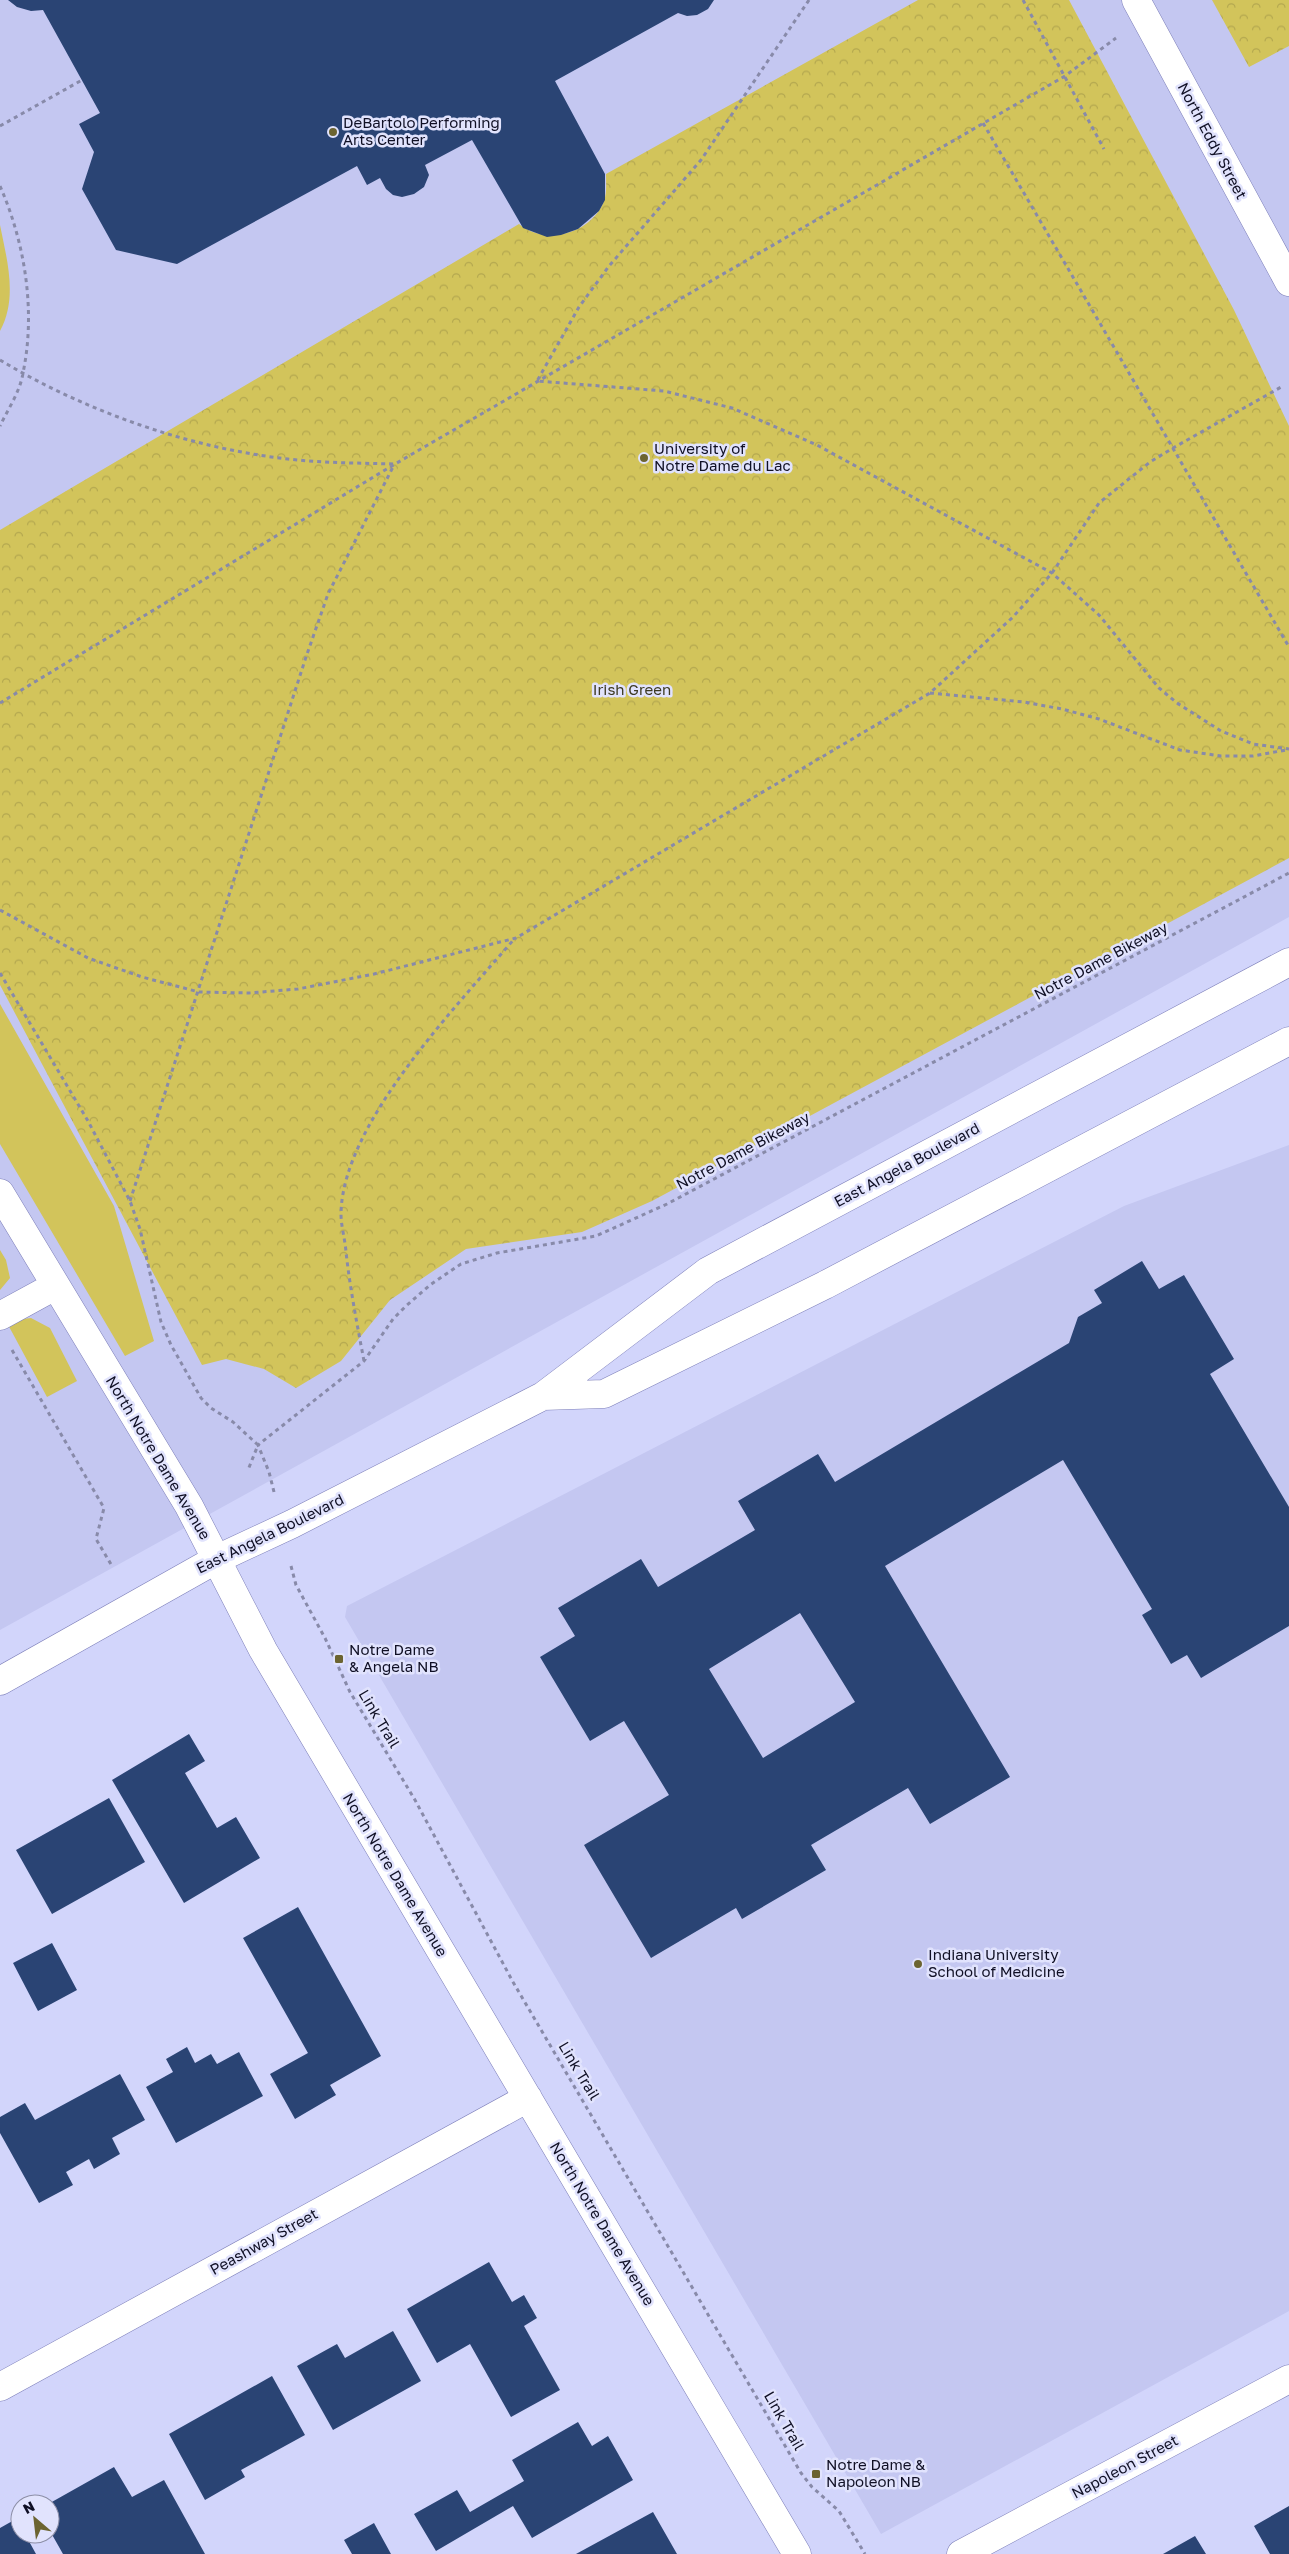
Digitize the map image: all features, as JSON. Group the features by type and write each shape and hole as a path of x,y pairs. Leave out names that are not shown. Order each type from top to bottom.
{"street":[{"name":"North Eddy Street","path":"1136,0 1289,282"},
{"name":"East Angela Boulevard","path":"0,1681 217,1559 292,1524 543,1396 708,1271 1289,962"},
{"name":"East Angela Boulevard","path":"543,1396 604,1394 825,1285 1289,1041"},
{"name":"North Notre Dame Avenue","path":"0,1193 189,1506 263,1650 797,2554"},
{"path":"0,1316 55,1286"},
{"name":"Peashway Street","path":"0,2387 528,2098"},
{"name":"Napoleon Street","path":"961,2554 1289,2380"}],"path":[{"path":"537,381 579,308 609,266 701,160 809,0"},
{"path":"1024,0 1104,149"},
{"path":"0,703 394,464 1065,76 1118,36"},
{"path":"0,126 82,80"},
{"path":"983,123 1289,647"},
{"path":"0,186 25,263 28,324 23,374 0,426"},
{"path":"0,360 23,374 90,407 144,426 229,449 287,459 394,464"},
{"path":"537,381 664,392 732,408 816,445 1052,573 1099,615 1159,688 1177,703 1221,731 1254,744 1289,749"},
{"path":"0,910 88,958 142,977 199,992 249,994 298,989 374,974 516,938 930,693 1013,617 1052,573 1099,503 1150,462 1283,386"},
{"path":"130,1201 328,594 394,464"},
{"path":"930,693 1024,702 1062,709 1100,719 1180,750 1222,756 1253,756 1289,749"},
{"name":"Notre Dame Bikeway","path":"258,1445 364,1361 393,1319 406,1306 430,1285 461,1264 497,1253 596,1236 620,1227 667,1204 1289,873"},
{"path":"364,1361 350,1288 342,1214 345,1187 359,1148 386,1096 445,1020 516,938"},
{"path":"0,973 88,1120 130,1201 142,1238 161,1322 170,1345 201,1398 211,1408 233,1422 258,1445 269,1472"},
{"path":"10,1347 104,1508 96,1539 112,1566"},
{"path":"248,1470 258,1445"},
{"name":"Link Trail","path":"296,1585 325,1638 350,1692 415,1800 512,1982 801,2474 839,2510 865,2554"}],"shaded area":[{"name":"Irish Green","path":"0,0 1289,0 1289,917 0,1630"},
{"name":"Indiana University School of Medicine","path":"1289,1145 1289,2311 881,2534 345,1617 347,1606 1124,1206"}],"green space":[{"name":"Irish Green","path":"918,0 1069,0 1234,310 1289,426 1289,858 652,1201 582,1232 466,1249 390,1300 341,1361 296,1388 264,1369 226,1359 202,1365 0,985 0,530 519,224 530,231 554,235 579,229 598,212 604,201 606,174"},
{"path":"1212,0 1289,0 1289,46 1249,67"},
{"path":"0,225 8,265 10,292 9,305 0,331"},
{"path":"0,1004 114,1206 154,1341 125,1356 0,1144"},
{"path":"0,1250 6,1260 10,1278 0,1290"},
{"path":"31,1318 50,1328 77,1381 47,1397 6,1321"}],"building":[{"name":"DeBartolo Performing Arts Center","path":"8,0 714,0 708,9 697,15 687,16 678,13 555,81 605,174 605,200 599,211 578,229 561,235 547,237 523,228 472,140 425,165 429,175 424,187 414,194 402,197 393,195 386,189 380,178 367,185 357,166 177,264 116,250 82,189 94,152 79,124 100,113 43,10 31,11 17,7"},
{"path":"1142,1261 1159,1289 1184,1275 1234,1359 1210,1374 1289,1507 1289,1626 1201,1678 1187,1655 1171,1664 1142,1615 1152,1609 1063,1460 885,1566 1010,1777 930,1824 908,1788 811,1845 826,1870 742,1919 736,1908 651,1958 584,1845 669,1795 624,1721 590,1741 540,1657 575,1636 558,1608 641,1559 658,1587 755,1530 738,1501 818,1454 835,1482 1069,1343 1078,1317 1102,1303 1094,1290","holes":["800,1613 855,1702 763,1758 709,1669"]},
{"path":"189,1734 205,1761 185,1773 217,1828 236,1817 260,1858 184,1903 112,1780"},
{"path":"109,1798 145,1862 52,1914 16,1850"},
{"path":"298,1907 381,2056 330,2085 336,2095 295,2119 270,2074 308,2053 243,1938"},
{"path":"52,1943 77,1990 38,2011 13,1963"},
{"path":"187,2047 195,2063 211,2054 217,2064 239,2052 263,2096 176,2143 146,2087 173,2072 166,2059"},
{"path":"120,2074 145,2120 112,2138 120,2154 94,2169 89,2159 66,2172 73,2185 39,2203 0,2133 0,2117 25,2103 35,2120"},
{"path":"489,2262 512,2302 524,2295 537,2318 524,2326 560,2390 511,2417 470,2344 437,2363 407,2309"},
{"path":"393,2331 421,2381 333,2430 297,2366 337,2344 345,2358"},
{"path":"272,2376 305,2435 241,2470 245,2477 205,2500 169,2434"},
{"path":"578,2422 592,2446 608,2436 633,2480 532,2538 513,2506 436,2551 414,2514 457,2490 470,2512 524,2481 512,2460"},
{"path":"114,2467 132,2497 164,2480 205,2554 63,2554 57,2544 60,2544 60,2497"},
{"path":"1289,2506 1289,2554 1270,2554 1254,2526"},
{"path":"653,2512 677,2554 576,2554"},
{"path":"10,2522 10,2544 30,2544 36,2554 0,2554 0,2528"},
{"path":"374,2523 391,2554 352,2554 344,2540"},
{"path":"1195,2536 1206,2554 1163,2554"}],"place":[{"name":"DeBartolo Performing Arts Center","path":"333,132"},
{"name":"University of Notre Dame du Lac","path":"644,458"},
{"name":"Notre Dame & Angela NB","path":"339,1659"},
{"name":"Indiana University School of Medicine","path":"918,1964"},
{"name":"Notre Dame & Napoleon NB","path":"816,2474"}]}
